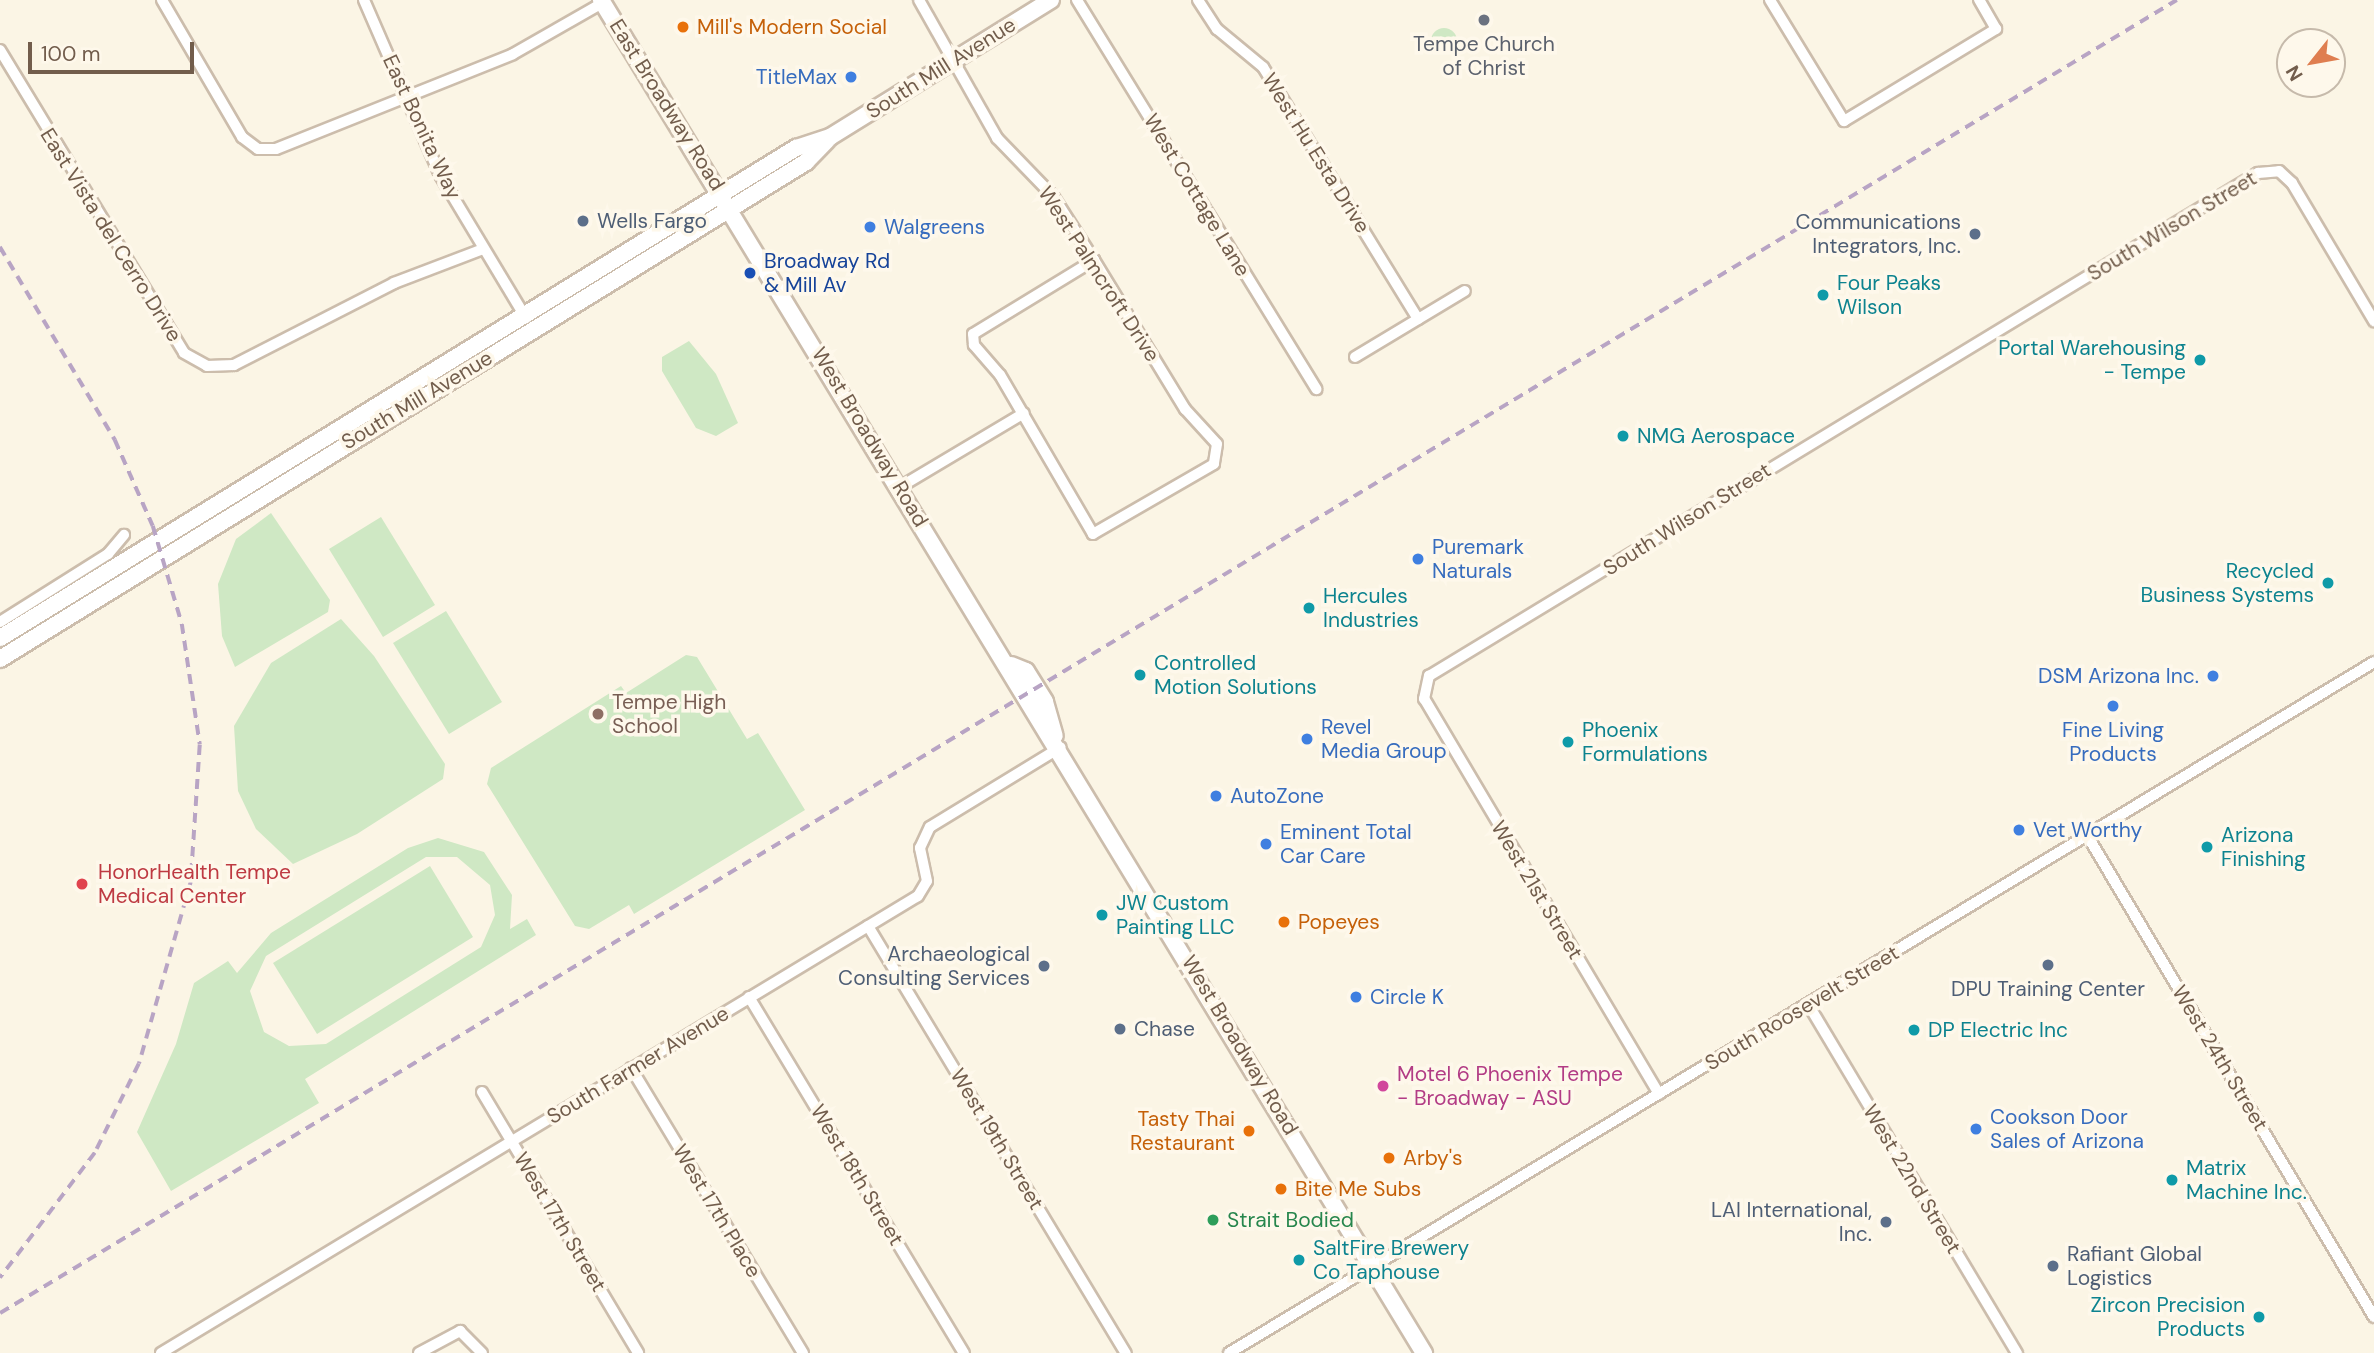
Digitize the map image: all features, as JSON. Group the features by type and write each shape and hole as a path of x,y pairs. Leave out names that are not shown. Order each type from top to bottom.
{"main road":[{"name":"South Mill Avenue","path":"0,638 527,319 721,193 796,148 830,137 1051,0"},
{"name":"East Broadway Road","path":"603,1 731,208"},
{"name":"South Mill Avenue","path":"0,659 806,162 830,137"},
{"name":"West Broadway Road","path":"731,208 1011,665 1021,697 1058,743 1424,1353"}],"street":[{"path":"162,0 242,137 258,149 276,149 513,54 603,1"},
{"name":"East Bonita Way","path":"364,0 440,175 527,319"},
{"name":"West Palmcroft Drive","path":"919,0 946,44 949,63 997,138 1053,196 1219,455 1202,472 1093,534 1024,413"},
{"name":"West Cottage Lane","path":"1077,0 1316,389"},
{"name":"West Hu Esta Drive","path":"1198,0 1217,29 1263,67 1418,319"},
{"path":"1770,0 1844,121 1996,29 1979,0"},
{"name":"East Vista del Cerro Drive","path":"0,50 184,353 207,366 234,365 394,283 483,249"},
{"name":"South Wilson Street","path":"1424,684 1434,671 2248,179 2279,171 2374,321"},
{"path":"900,487 1024,413 974,345 973,334 1094,260"},
{"path":"1354,358 1465,291"},
{"path":"2,617 108,554 124,535"},
{"name":"South Roosevelt Street","path":"1229,1353 2374,662"},
{"name":"West 21st Street","path":"1424,684 1424,699 1659,1094"},
{"name":"South Farmer Avenue","path":"168,1351 868,926 925,888 920,848 930,827 1058,743"},
{"name":"West 24th Street","path":"2087,835 2374,1317"},
{"name":"West 19th Street","path":"868,926 1126,1353"},
{"name":"West 18th Street","path":"749,997 964,1353"},
{"name":"West 22nd Street","path":"1808,1004 2017,1353"},
{"name":"West 17th Place","path":"631,1068 803,1353"},
{"name":"West 17th Street","path":"482,1092 638,1353"},
{"path":"419,1353 465,1332 482,1353"}],"green space":[{"path":"1444,28 1453,32 1457,41 1453,50 1444,54 1435,50 1431,41 1435,32"},
{"path":"689,341 716,374 738,423 716,436 696,428 662,371 662,357"},
{"path":"271,513 330,600 328,612 235,667 222,636 218,584 236,539"},
{"path":"381,517 435,605 383,637 329,549"},
{"path":"446,611 502,702 449,734 393,643"},
{"path":"341,619 374,656 445,764 443,779 357,834 293,864 256,829 238,791 234,726 271,663"},
{"path":"686,655 697,657 747,739 758,733 805,810 634,914 629,905 589,929 575,926 487,784 491,768 621,686 626,693"},
{"path":"438,838 484,852 512,895 510,929 527,919 536,935 305,1079 319,1103 171,1191 137,1132 176,1044 194,983 228,961 237,973 271,933 408,848","holes":["426,857 457,857 490,885 495,915 481,947 326,1044 289,1046 264,1032 250,991 266,956"]},
{"path":"430,866 473,937 317,1034 273,963"}],"railway":[{"path":"0,1313 2177,0"},
{"path":"0,247 115,440 153,526 182,624 200,745 191,882 139,1064 95,1153 0,1278"}],"place":[{"name":"Tempe Church of Christ","path":"1484,20"},
{"name":"Mill's Modern Social","path":"683,27"},
{"name":"TitleMax","path":"851,77"},
{"name":"Wells Fargo","path":"583,221"},
{"name":"Walgreens","path":"870,227"},
{"name":"Communications Integrators, Inc.","path":"1975,234"},
{"name":"Broadway Rd & Mill Av","path":"750,273"},
{"name":"Four Peaks Wilson","path":"1823,295"},
{"name":"Portal Warehousing - Tempe","path":"2200,360"},
{"name":"NMG Aerospace","path":"1623,436"},
{"name":"Puremark Naturals","path":"1418,559"},
{"name":"Recycled Business Systems","path":"2328,583"},
{"name":"Hercules Industries","path":"1309,608"},
{"name":"Controlled Motion Solutions","path":"1140,675"},
{"name":"DSM Arizona Inc.","path":"2213,676"},
{"name":"Fine Living Products","path":"2113,706"},
{"name":"Tempe High School","path":"598,714"},
{"name":"Revel Media Group","path":"1307,739"},
{"name":"Phoenix Formulations","path":"1568,742"},
{"name":"AutoZone","path":"1216,796"},
{"name":"Vet Worthy","path":"2019,830"},
{"name":"Eminent Total Car Care","path":"1266,844"},
{"name":"Arizona Finishing","path":"2207,847"},
{"name":"HonorHealth Tempe Medical Center","path":"82,884"},
{"name":"JW Custom Painting LLC","path":"1102,915"},
{"name":"Popeyes","path":"1284,922"},
{"name":"DPU Training Center","path":"2048,965"},
{"name":"Archaeological Consulting Services","path":"1044,966"},
{"name":"Circle K","path":"1356,997"},
{"name":"Chase","path":"1120,1029"},
{"name":"DP Electric Inc","path":"1914,1030"},
{"name":"Motel 6 Phoenix Tempe - Broadway - ASU","path":"1383,1086"},
{"name":"Cookson Door Sales of Arizona","path":"1976,1129"},
{"name":"Tasty Thai Restaurant","path":"1249,1131"},
{"name":"Arby's","path":"1389,1158"},
{"name":"Matrix Machine Inc.","path":"2172,1180"},
{"name":"Bite Me Subs","path":"1281,1189"},
{"name":"Strait Bodied","path":"1213,1220"},
{"name":"LAI International, Inc.","path":"1886,1222"},
{"name":"SaltFire Brewery Co Taphouse","path":"1299,1260"},
{"name":"Rafiant Global Logistics","path":"2053,1266"},
{"name":"Zircon Precision Products","path":"2259,1317"}]}
